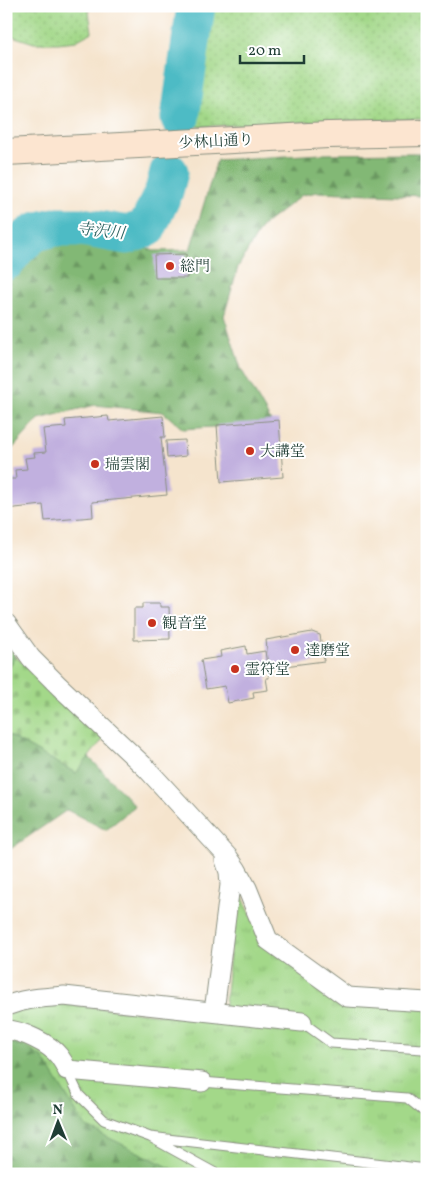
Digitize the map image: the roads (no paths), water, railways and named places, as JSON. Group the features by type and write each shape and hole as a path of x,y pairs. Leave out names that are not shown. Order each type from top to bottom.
{"street":[{"name":"少林山通り","path":"6,152 328,135 427,133"},
{"path":"6,624 31,658 58,686 146,768 216,843 232,863 247,888 268,940 347,997 427,1002"},
{"path":"214,1012 230,885 229,872 225,860 216,843"},
{"path":"6,1006 34,998 64,996 302,1022"},
{"path":"6,1030 12,1030 36,1039 59,1055 67,1070 202,1082"}],"lane":[{"path":"302,1022 331,1043 423,1049 427,1052"},
{"path":"67,1070 79,1095 104,1120 150,1137 217,1174"},
{"path":"202,1082 407,1098 427,1114"},
{"path":"150,1137 427,1169"}],"waterway":[{"name":"寺沢川","path":"180,118 196,6"},
{"name":"寺沢川","path":"6,261 18,246 35,232 55,227 82,227 127,235 147,228 164,191 169,172"}],"place":[{"name":"総門","path":"170,266"},
{"name":"大講堂","path":"250,451"},
{"name":"瑞雲閣","path":"95,464"},
{"name":"観音堂","path":"152,623"},
{"name":"達磨堂","path":"295,650"},
{"name":"霊符堂","path":"235,669"}]}
